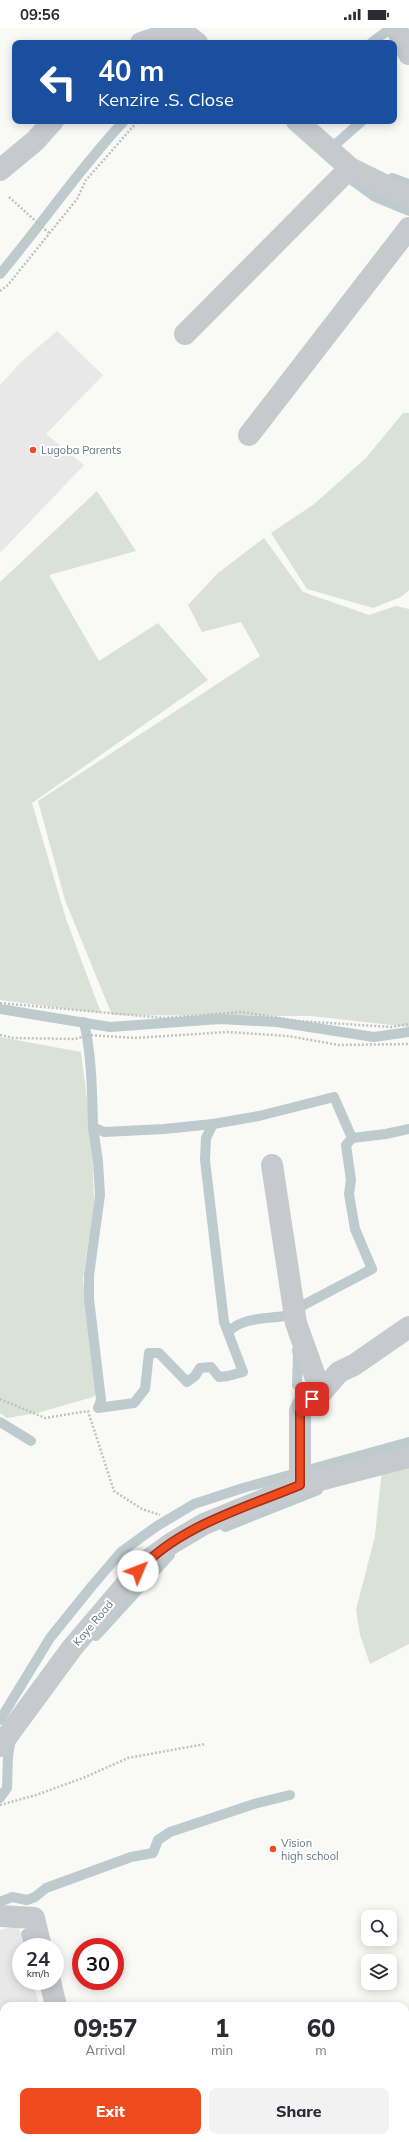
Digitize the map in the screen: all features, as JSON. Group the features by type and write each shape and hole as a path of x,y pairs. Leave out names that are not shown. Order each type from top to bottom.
{"street":[{"path":"396,28 409,54"},
{"path":"149,40 179,29 193,40"},
{"path":"0,170 35,141 50,124"},
{"path":"300,124 350,168 409,197"},
{"path":"185,334 350,168"},
{"path":"249,435 409,228"},
{"path":"272,1165 296,1323 321,1392"},
{"path":"310,1483 300,1411 303,1405 321,1392 339,1372 354,1365 409,1326"},
{"name":"Kaye Road","path":"0,1746 72,1648 147,1561 172,1543 204,1524 310,1483 409,1457"},
{"path":"0,1916 34,1918 39,1938"},
{"path":"52,1990 55,2002"}],"path":[{"path":"0,291 8,285 77,199 86,180 124,139 136,124"},
{"path":"4,192 49,233"},
{"path":"0,1003 164,1018 242,1012 298,1021 392,1027 409,1024"},
{"path":"0,1035 13,1038 75,1039 89,1035 135,1038 228,1032 288,1036 339,1045 409,1044"},
{"path":"0,1399 45,1418 88,1411 114,1491 142,1509 162,1516 204,1524"},
{"path":"0,1805 36,1795 83,1778 128,1758 205,1744"}],"shaded area":[{"name":"Lugoba Parents","path":"57,331 103,375 46,434 84,465 0,553 0,385 21,362"},
{"path":"403,413 409,413 409,590 401,597 373,608 307,589 271,533 313,505 366,458"},
{"path":"97,491 136,551 49,575 99,661 158,623 208,680 32,803 66,919 101,1013 0,1000 0,582"},
{"path":"264,538 303,592 369,615 396,606 409,609 409,1027 311,1016 112,1015 65,900 38,801 260,656 241,622 202,632 188,605 218,573"},
{"path":"0,1037 81,1052 92,1140 94,1201 83,1279 98,1392 93,1397 37,1413 7,1418 0,1413"},
{"path":"409,1464 409,1644 370,1664 360,1635 356,1610 375,1536 382,1470"},
{"path":"18,1925 22,1938 12,1938 12,1990 35,1990 38,2002 0,2002 0,1930"}],"waterway":[{"path":"375,40 391,28"},
{"path":"0,274 76,177 121,124"},
{"path":"337,143 359,124"},
{"path":"345,175 375,197 409,211"},
{"path":"392,178 409,184"},
{"path":"0,1009 110,1027 220,1019 277,1022 374,1037 409,1032"},
{"path":"84,1022 90,1061 93,1127 104,1132 164,1129 213,1124 259,1116 334,1097 352,1138 346,1145 351,1180 349,1194 355,1229 372,1269 294,1310"},
{"path":"93,1127 98,1162 100,1195 89,1275 89,1299 101,1400 98,1408 134,1403 145,1389 149,1353 159,1353 187,1382 195,1376 200,1368 211,1367 219,1377 243,1372 224,1322 205,1160 206,1138 213,1124"},
{"path":"352,1138 386,1134 409,1129"},
{"path":"228,1332 234,1327 247,1321 285,1316"},
{"path":"297,1350 297,1385"},
{"path":"0,1422 31,1441"},
{"path":"0,1720 50,1638 92,1586 121,1552 157,1526 194,1504 243,1488 409,1442"},
{"path":"225,1527 318,1490"},
{"path":"96,1636 170,1555"},
{"path":"0,1798 7,1788 8,1756 11,1739"},
{"path":"0,1902 12,1897 27,1900 35,1897 46,1888 131,1857 153,1853 158,1840 170,1832 254,1804 290,1795"},
{"path":"26,1934 27,1938"}],"place":[{"name":"Lugoba Parents","path":"33,450"},
{"name":"Vision high school","path":"273,1849"}],"route":[{"path":"138,1571 147,1561 172,1543 204,1524 300,1485 300,1411 303,1405 312,1399"}]}
